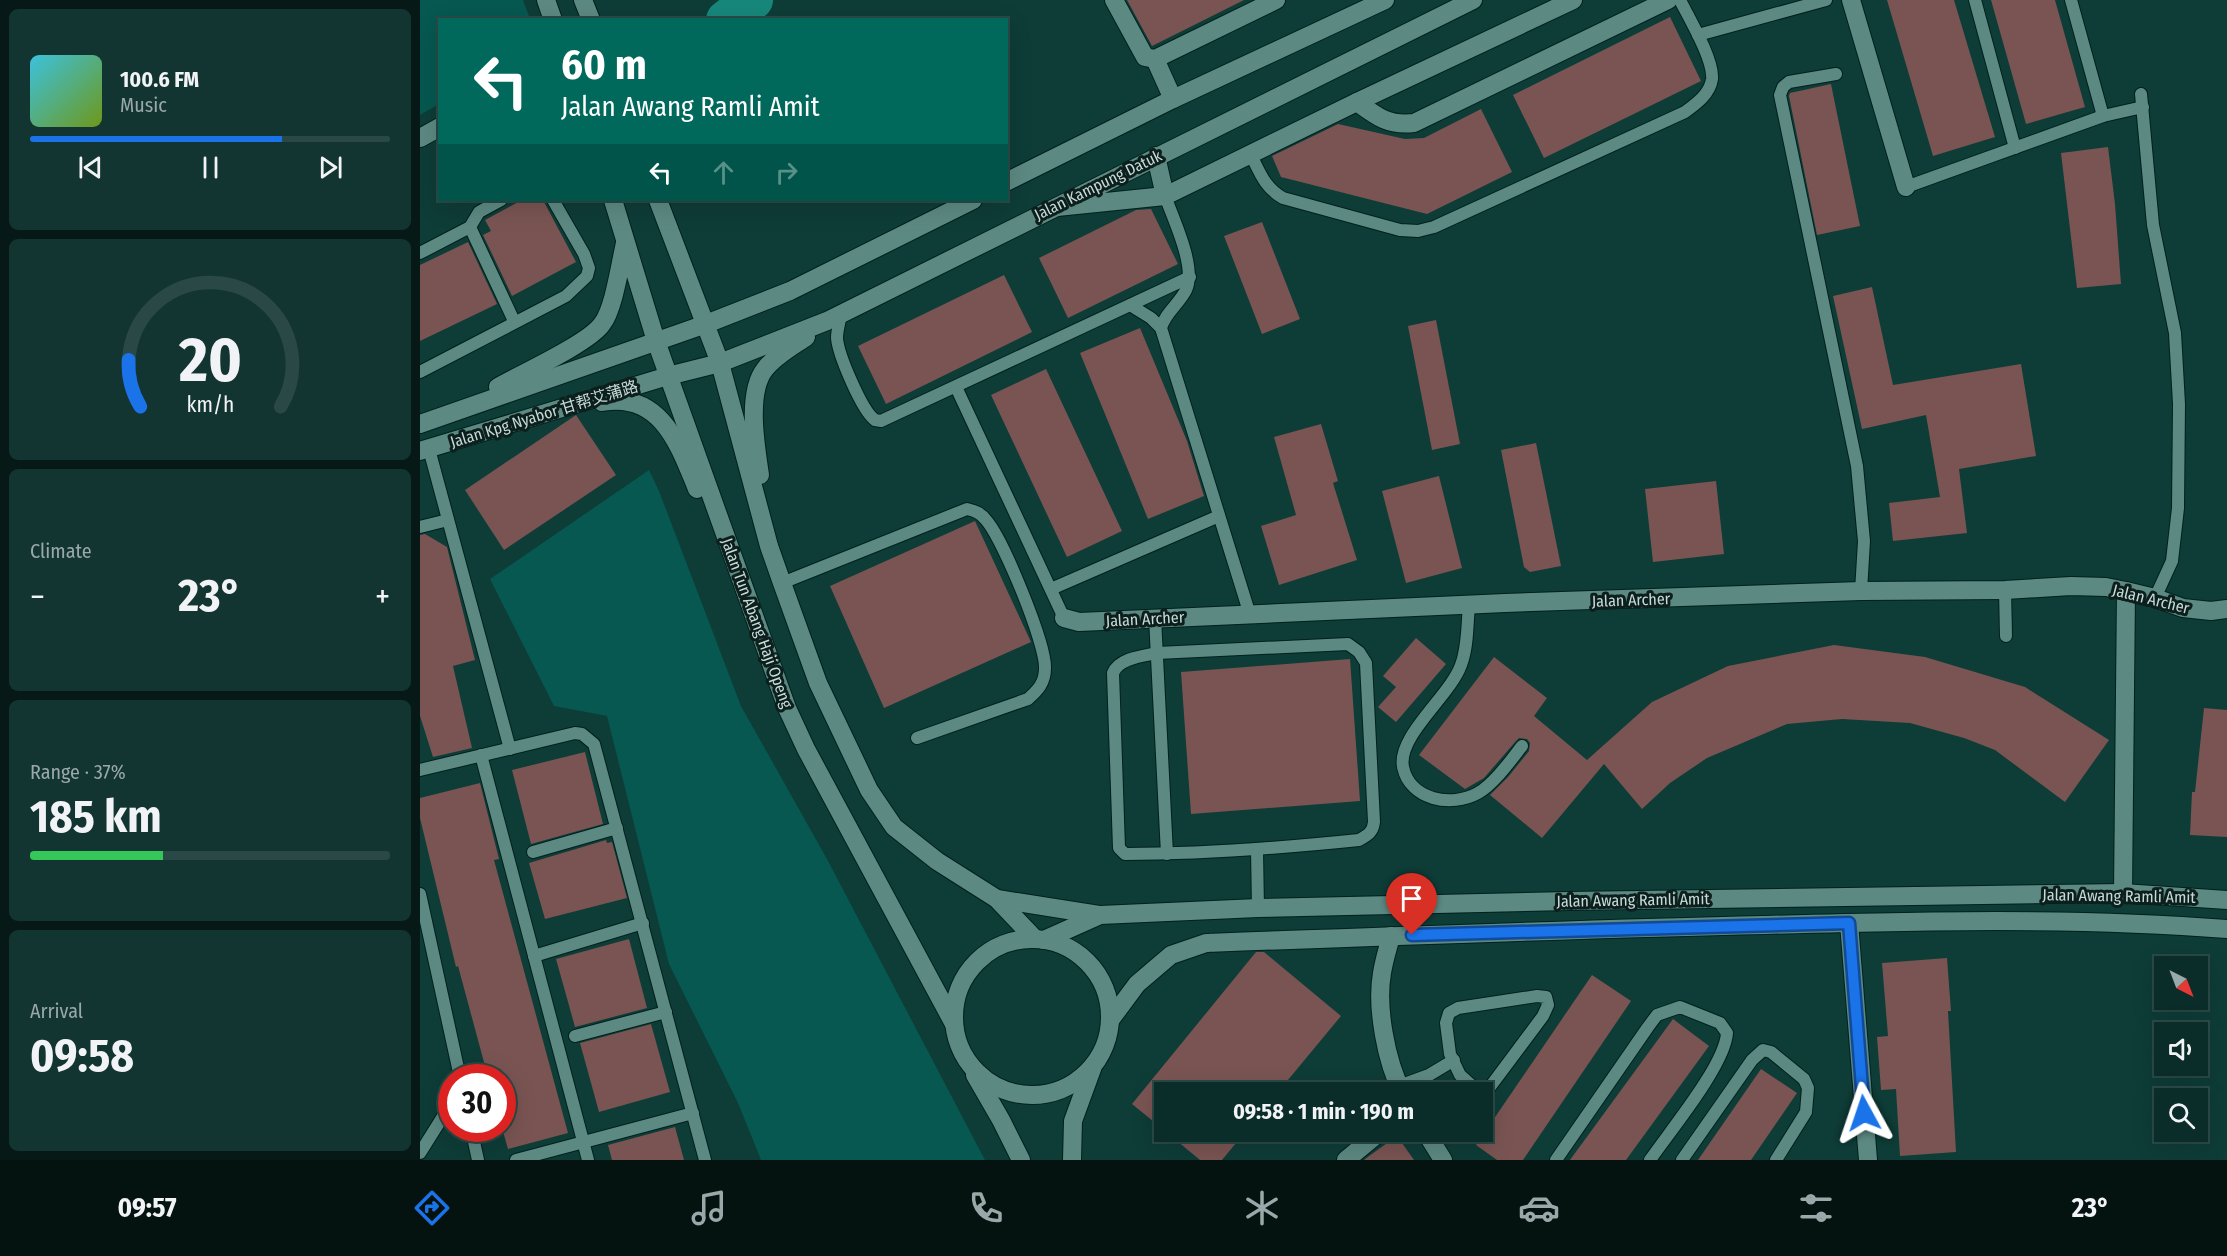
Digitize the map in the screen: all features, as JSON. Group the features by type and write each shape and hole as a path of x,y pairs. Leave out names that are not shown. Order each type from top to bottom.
{"main road":[{"path":"546,0 552,18"},
{"path":"583,0 590,18"},
{"path":"1114,0 1145,57 1155,59 1276,0"},
{"path":"1008,182 1173,99 1384,0"},
{"name":"Jalan Kampung Datuk","path":"720,363 834,317 1473,0"},
{"path":"1051,208 1165,196 1574,0"},
{"path":"1358,102 1372,114 1388,122 1399,125 1414,123 1668,0"},
{"path":"1851,0 1906,187"},
{"path":"1155,59 1173,99"},
{"path":"420,138 438,128"},
{"path":"1156,156 1165,196"},
{"name":"Jalan Tun Abang Haji Openg","path":"613,201 656,341 787,708 806,749 954,1024"},
{"path":"658,201 720,363 769,546 782,583 818,683 868,790 894,826 937,861 997,899 1039,939"},
{"path":"706,324 790,291 971,201"},
{"path":"446,415 593,334 603,324 609,310 626,242"},
{"path":"769,546 754,422 756,388 766,367 834,317"},
{"name":"Jalan Kpg Nyabor 甘帮艾蒲路","path":"420,424 706,324"},
{"name":"Jalan Kpg Nyabor 甘帮艾蒲路","path":"424,450 668,376 720,363"},
{"path":"550,412 614,400 639,405 659,417 676,439 758,628"},
{"name":"Jalan Archer","path":"1064,618 1079,622 1861,591 2005,590 2071,586 2106,587 2155,598 2183,608 2211,611 2227,609"},
{"path":"2123,893 2126,591"},
{"name":"Jalan Awang Ramli Amit","path":"1039,939 1100,915 1258,908 2123,893 2227,900"},
{"path":"997,899 1100,915"},
{"path":"1849,923 1868,1160"},
{"name":"Jalan Awang Ramli Amit","path":"1111,1019 1137,984 1171,955 1206,943 1849,923 2145,923 2227,929"},
{"path":"1391,936 1381,974 1382,1024 1387,1052 1398,1082"},
{"path":"1022,1160 962,1053 954,1024 955,1002 963,981 975,963 993,950 1013,941 1039,939 1065,946 1084,958 1099,975 1108,996 1111,1019 1106,1045 1093,1067 1072,1121 1072,1160"},
{"path":"962,1053 977,1075 999,1089 1023,1096 1050,1094 1074,1084 1093,1067"},
{"path":"1346,1160 1368,1142"},
{"path":"1432,1142 1443,1160"}],"lane":[{"path":"1251,155 1266,185 1283,198 1400,230 1418,231 1434,227 1685,112 1698,102 1712,80 1711,69 1698,35 1680,0"},
{"path":"1698,35 1826,0"},
{"path":"1975,0 2015,148"},
{"path":"2072,0 2103,116"},
{"path":"1836,74 1789,82 1783,87 1780,95 1857,466 1864,541 1861,591"},
{"path":"2141,94 2153,225 2175,333 2179,404 2178,508 2172,561 2155,598"},
{"path":"1906,187 2103,116 2143,107"},
{"path":"1161,328 1164,319 1187,288 1190,277 1187,259 1165,196"},
{"path":"420,253 470,227 479,212 499,201"},
{"path":"420,372 514,321 566,296 587,276 589,268 584,254 554,201"},
{"path":"470,227 514,321"},
{"path":"834,317 840,352 864,409 874,420 886,419 1190,277"},
{"path":"1130,305 1151,318 1161,328 1250,615"},
{"name":"Jalan Archer","path":"956,387 1064,618"},
{"path":"424,450 448,520 510,748"},
{"path":"782,583 967,508 980,513 987,521 996,533 1041,643 1045,668 1040,689 1028,699 917,738"},
{"path":"1051,589 1219,516"},
{"path":"420,527 448,520"},
{"path":"2005,590 2006,636"},
{"path":"1469,606 1466,642 1461,665 1450,687 1408,739 1403,753 1403,766 1407,778 1414,789 1427,797 1446,800 1463,798 1478,793 1506,766 1522,746"},
{"path":"1155,618 1167,854"},
{"path":"1348,644 1359,652 1366,663 1373,830 1359,840 1257,850 1125,854 1119,848 1113,673 1118,666 1157,652 1348,644"},
{"path":"420,770 575,733 582,734 594,744 705,1160"},
{"path":"481,755 588,1160"},
{"path":"533,852 617,828"},
{"path":"1257,850 1258,908"},
{"path":"420,894 425,937 457,1064"},
{"path":"534,956 643,923"},
{"path":"1468,1082 1460,1075 1454,1060 1446,1023 1449,1013 1458,1008 1538,996 1546,997 1549,1000 1543,1016 1493,1083"},
{"path":"1556,1160 1648,1027 1657,1016 1680,1007 1720,1023 1727,1033 1726,1043 1716,1066 1650,1160"},
{"path":"575,1036 666,1012"},
{"path":"1682,1160 1752,1060 1763,1050 1771,1052 1804,1078 1808,1088 1806,1112 1776,1160"},
{"path":"1415,1082 1454,1060"},
{"path":"516,1160 693,1113"},
{"path":"420,1154 438,1125"},
{"path":"474,1142 478,1160"}],"green space":[{"path":"420,0 523,0 530,18 438,18 438,105 420,115"},
{"path":"649,470 741,706 827,859 985,1160 761,1160 738,1103 669,964 607,716 554,706 490,579"}],"building":[{"path":"1127,0 1244,0 1152,46"},
{"path":"1887,0 1954,0 1995,137 1933,156"},
{"path":"1991,0 2055,0 2085,107 2026,124"},
{"path":"1670,17 1701,81 1544,158 1513,95"},
{"path":"1831,84 1860,226 1817,235 1789,96 1790,93"},
{"path":"1481,109 1512,172 1427,214 1281,177 1272,156 1338,124 1405,139 1424,138"},
{"path":"2108,147 2121,284 2077,288 2061,153"},
{"path":"520,201 544,201 576,262 512,296 483,235 491,231 485,220"},
{"path":"1151,209 1178,264 1068,318 1039,258 1136,210"},
{"path":"1262,222 1300,319 1262,334 1224,236"},
{"path":"468,242 497,304 420,341 420,265"},
{"path":"1004,275 1032,332 886,404 858,346"},
{"path":"1872,287 1893,385 2021,364 2036,456 1959,469 1967,533 1893,541 1889,503 1940,497 1926,415 1862,429 1833,296"},
{"path":"1436,320 1460,444 1432,450 1408,326"},
{"path":"1140,328 1187,441 1204,496 1148,519 1080,353"},
{"path":"1046,369 1122,531 1067,557 991,395"},
{"path":"576,415 616,475 504,550 465,490"},
{"path":"1321,424 1338,481 1333,483 1357,560 1279,585 1261,526 1296,515 1274,437"},
{"path":"1536,443 1561,566 1530,572 1524,567 1501,450"},
{"path":"1439,476 1462,568 1406,583 1382,491"},
{"path":"1716,481 1724,554 1653,562 1645,489"},
{"path":"975,521 1031,642 884,708 830,586"},
{"path":"425,534 447,547 475,660 453,666 472,748 433,757 420,716 420,535"},
{"path":"1416,638 1446,664 1396,722 1378,707 1396,687 1383,676"},
{"path":"1834,645 1925,657 2025,687 2109,740 2065,802 1995,750 1964,738 1910,723 1842,719 1787,724 1707,758 1670,783 1642,809 1604,764 1542,838 1490,795 1529,751 1530,743 1527,739 1519,738 1484,778 1465,789 1419,755 1494,657 1547,698 1534,716 1587,760 1652,702 1728,666"},
{"path":"1350,659 1360,801 1191,814 1181,672"},
{"path":"2204,708 2227,710 2227,837 2190,835 2192,792 2195,792"},
{"path":"585,752 603,824 531,844 512,770"},
{"path":"480,783 499,859 494,860 568,1133 508,1149 506,1142 516,1142 516,1064 484,1064 458,966 456,967 420,818 420,798"},
{"path":"606,840 607,843 612,842 627,898 545,919 529,863"},
{"path":"629,939 647,1008 575,1027 556,959"},
{"path":"1256,952 1264,952 1341,1016 1286,1082 1154,1082 1154,1122 1132,1104"},
{"path":"1947,958 1956,1152 1900,1156 1896,1089 1881,1090 1877,1037 1888,1036 1882,963"},
{"path":"1592,975 1631,1001 1523,1160 1497,1160 1476,1145 1478,1142 1493,1142 1493,1120"},
{"path":"1673,1019 1709,1046 1626,1160 1570,1160"},
{"path":"651,1024 670,1092 599,1112 580,1043"},
{"path":"1761,1069 1797,1093 1751,1160 1698,1160"},
{"path":"675,1127 684,1160 612,1160 608,1145"},
{"path":"1178,1142 1237,1142 1222,1160 1200,1160"},
{"path":"1389,1142 1401,1142 1414,1160 1364,1160"}],"waterway":[{"path":"729,18 753,0"}],"route":[{"path":"1412,935 1849,923 1864,1113"}]}
